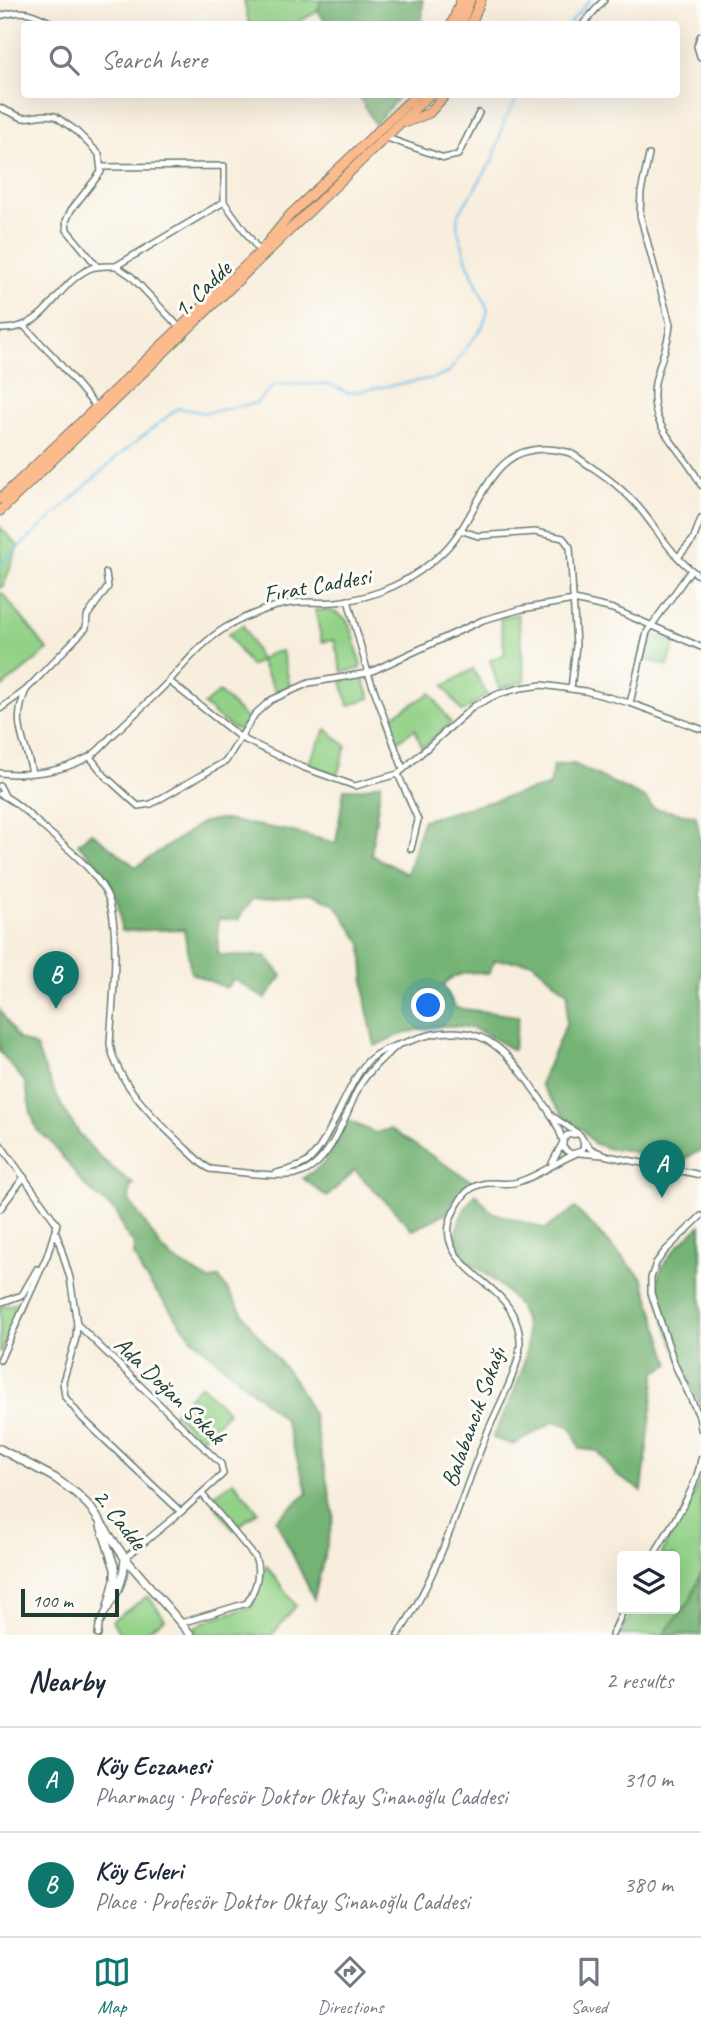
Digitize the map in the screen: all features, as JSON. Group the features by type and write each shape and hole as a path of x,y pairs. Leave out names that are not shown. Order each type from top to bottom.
{"main road":[{"path":"453,21 461,0"},
{"path":"462,21 470,0"},
{"path":"472,21 481,0"},
{"name":"1. Cadde","path":"0,499 260,251 290,215 413,98"},
{"name":"1. Cadde","path":"0,511 426,98"},
{"path":"402,124 429,113 442,98"}],"street":[{"path":"586,21 604,0"},
{"path":"0,16 18,10 48,21"},
{"path":"701,37 698,46 701,56"},
{"path":"0,108 23,118 55,116 75,130 99,154 102,167 97,180 71,210 66,220 67,230 97,266"},
{"path":"387,138 444,158 452,158 458,156 479,113"},
{"path":"649,155 641,192 640,215 670,324 670,340 656,378 653,407 662,432 692,467 701,485"},
{"path":"102,167 224,166 224,202 260,251"},
{"path":"1,330 25,327 40,316 86,270 97,266 116,265 224,202"},
{"path":"116,265 131,276 180,328"},
{"path":"25,327 96,407"},
{"name":"Fırat Caddesi","path":"0,773 62,769 90,757 169,681 198,648 222,630 246,617 272,606 302,602 335,603 393,588 444,551 460,530 488,482 504,461 514,454 542,450 569,453 609,479 643,513 666,545 701,577"},
{"path":"678,557 692,540 701,519"},
{"path":"460,530 478,536 535,532 563,538 570,547 576,645 571,689"},
{"path":"630,703 647,632 691,570"},
{"path":"0,709 26,691 86,628 88,616 108,587 106,573"},
{"path":"348,600 368,673 403,769"},
{"path":"90,757 138,806 151,804 226,761 255,715 271,700 309,683 368,673 483,620 523,609 574,600 613,609 701,647"},
{"path":"169,681 241,738 302,767 355,786 398,774 474,706 498,694 542,685 630,703 701,729"},
{"path":"26,691 17,714 32,773"},
{"path":"0,780 8,774"},
{"path":"398,774 418,820 411,849"},
{"path":"0,786 2,795 62,843 96,876 108,896 113,918 114,946 110,1044 113,1060 120,1074 159,1121 202,1164 210,1169 300,1174 324,1156 361,1084 375,1064 397,1046"},
{"path":"274,1174 299,1167 309,1161 351,1083 369,1060 386,1049 440,1032 464,1032 499,1047 515,1061 554,1118 565,1151 603,1155 701,1175"},
{"path":"554,1118 577,1134 591,1149 603,1155"},
{"path":"550,1165 567,1135 577,1134"},
{"path":"577,1154 583,1148 584,1141"},
{"path":"0,1144 57,1224 56,1232 0,1360"},
{"name":"Balabancık Sokağı","path":"398,1635 415,1610 452,1525 520,1348 517,1324 502,1299 459,1261 449,1240 449,1221 468,1190 489,1182 521,1182 550,1165 577,1154"},
{"path":"692,1173 701,1182"},
{"path":"0,1209 24,1177"},
{"path":"701,1216 656,1263 651,1278 651,1293 675,1365 699,1416 701,1429"},
{"path":"0,1303 22,1295 56,1232"},
{"path":"56,1232 70,1278 77,1324 76,1338 63,1381 68,1403 181,1512"},
{"name":"Ada Doğan Sokak","path":"77,1324 221,1464 223,1474 125,1558"},
{"name":"2. Cadde","path":"0,1449 55,1478 77,1494 125,1558 191,1635"},
{"path":"656,1551 686,1499 700,1469 701,1458"},
{"path":"181,1623 247,1603 253,1594 258,1574 255,1557 202,1494"},
{"path":"99,1635 99,1625 115,1580 115,1569 100,1522"},
{"path":"115,1569 125,1558"},
{"path":"107,1607 116,1596 125,1558"},
{"path":"123,1574 139,1573"},
{"path":"612,1635 622,1614"}],"green space":[{"path":"244,0 321,0 318,11 300,21 248,21"},
{"path":"321,0 423,0 422,21 325,21 318,11"},
{"path":"360,98 397,98 375,124"},
{"path":"0,527 18,546 4,585 0,588"},
{"path":"2,593 48,650 0,689 0,595"},
{"path":"315,610 338,613 345,618 353,634 361,666 359,669 342,672 334,640 322,642"},
{"path":"518,614 525,681 499,689 490,660 505,654 500,618"},
{"path":"243,625 260,660 269,654 282,651 290,686 276,692 260,661 250,666 228,634"},
{"path":"651,634 675,643 668,666 644,659"},
{"path":"473,669 487,695 462,712 444,686"},
{"path":"363,678 370,698 348,706 342,681"},
{"path":"219,692 248,720 240,730 226,723 204,705"},
{"path":"431,693 451,723 422,748 415,729 395,743 389,718"},
{"path":"326,729 346,746 337,776 308,764"},
{"path":"574,764 645,798 653,808 696,816 701,844 701,1150 679,1162 609,1149 593,1143 583,1130 568,1122 540,1084 566,1024 568,993 532,962 495,960 488,974 464,974 443,985 456,1008 519,1016 513,1050 481,1032 458,1026 421,1029 375,1046 366,1004 362,944 335,904 311,893 253,898 238,920 218,919 218,955 266,956 282,976 265,999 234,979 226,988 191,973 184,929 121,931 115,893 97,863 78,844 91,832 136,867 203,822 220,819 289,831 336,843 344,789 362,789 381,783 371,855 407,874 423,820 550,785 553,765"},
{"path":"0,1010 18,1039 36,1047 54,1091 78,1132 103,1160 133,1184 129,1200 161,1247 173,1259 210,1281 219,1277 253,1329 296,1382 313,1415 334,1516 314,1599 276,1520 308,1493 284,1419 192,1338 142,1273 134,1255 134,1243 125,1234 116,1212 86,1187 49,1140 37,1130 25,1082 0,1052"},
{"path":"347,1120 375,1133 390,1129 471,1181 455,1198 446,1213 413,1230 355,1170 327,1197 303,1178 324,1164"},
{"path":"476,1194 491,1212 545,1229 575,1208 643,1279 670,1364 656,1372 642,1491 616,1475 598,1451 580,1449 571,1427 555,1421 514,1445 493,1438 520,1375 527,1349 527,1337 523,1315 512,1298 497,1283 466,1261 458,1249 458,1224"},
{"path":"701,1225 701,1407 661,1306 658,1280 669,1257"},
{"path":"23,1302 0,1353 0,1307"},
{"path":"201,1385 228,1412 200,1439 173,1413"},
{"path":"701,1479 701,1573 691,1599 680,1613 680,1551 663,1551"},
{"path":"233,1481 258,1511 234,1530 212,1501 213,1496"},
{"path":"266,1565 296,1606 275,1632 271,1635 198,1635 193,1629 200,1624 251,1606"},
{"path":"701,1573 701,1635 663,1635 680,1614 691,1599"},
{"path":"148,1596 165,1619 140,1635 121,1635 112,1621"},
{"path":"630,1614 679,1614 663,1635 620,1635"}],"waterway":[{"path":"572,21 590,0"},
{"path":"0,565 117,457 178,408 205,413 256,403 274,385 329,384 348,393 434,378 448,373 483,326 488,310 468,264 457,227 458,215 494,158 504,121 518,98"}],"place":[{"name":"Köy Evleri","path":"56,1009"},
{"name":"Köy Eczanesi","path":"662,1198"}]}
